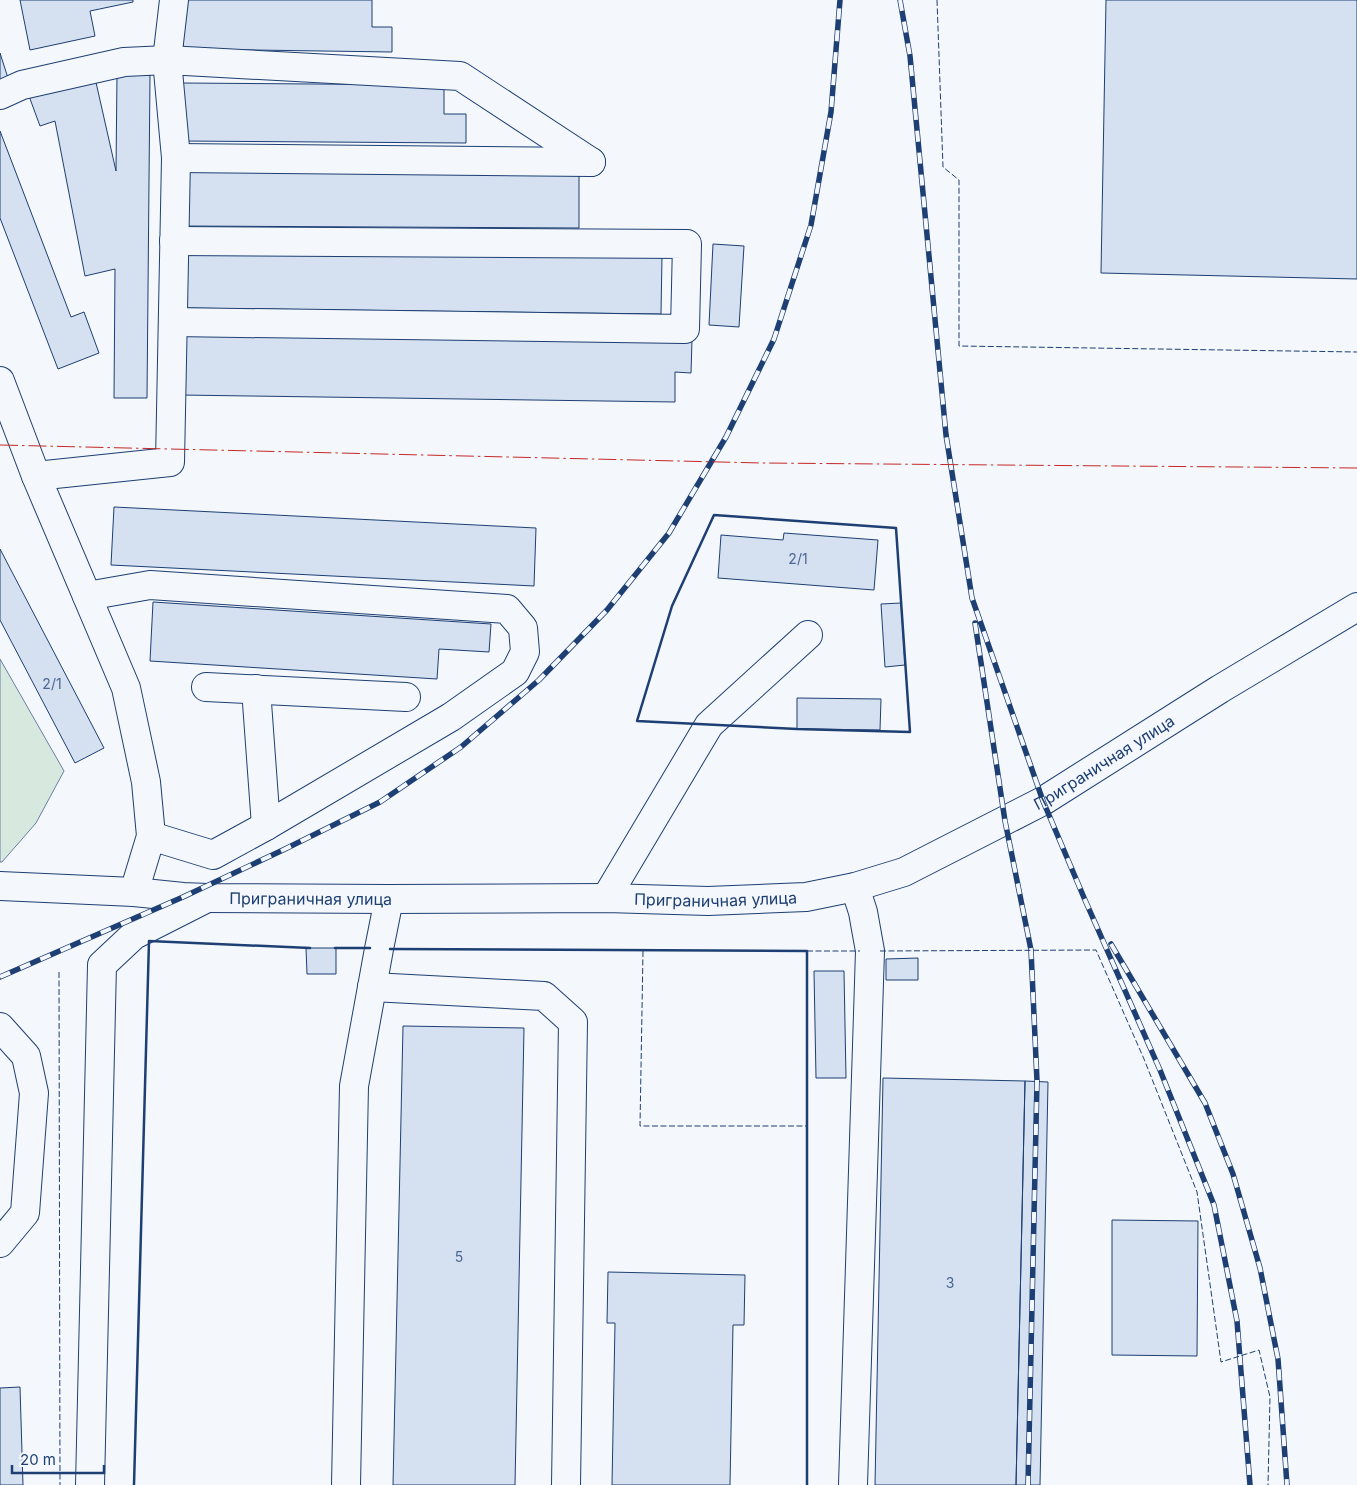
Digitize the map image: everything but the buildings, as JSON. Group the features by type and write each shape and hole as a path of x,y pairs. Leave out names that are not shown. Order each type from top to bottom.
{"street":[{"path":"36,476 170,462 176,158 167,60 174,0"},
{"path":"0,95 22,85 124,62 167,60 460,76 590,162 176,158"},
{"path":"173,322 685,329 687,244 174,241"},
{"path":"0,381 36,476 126,688 146,782 151,836 134,892"},
{"path":"87,596 150,585 507,609 523,628 525,652 515,672 451,717 266,826 213,855 151,836"},
{"name":"Приграничная улица","path":"0,886 134,892 207,898 389,900 606,898 708,901 806,897 904,872 1043,801 1220,689 1357,607"},
{"path":"606,898 709,725 808,635"},
{"path":"206,687 406,697"},
{"path":"256,689 266,826"},
{"path":"854,1485 870,950 863,912 855,886"},
{"path":"90,1485 102,965 134,935 207,898"},
{"path":"346,1485 354,1086 389,900"},
{"path":"372,987 544,996 573,1022 566,1485"},
{"path":"0,1243 24,1213 34,1093 26,1056 4,1037"}],"shaded area":[{"path":"0,659 64,771 36,823 2,862 0,862"}],"railway":[{"path":"0,977 183,897 380,802 461,747 539,680 607,610 669,533 726,437 774,339 811,225 831,112 840,0"},
{"path":"900,0 910,56 946,435 972,598 1043,801 1160,1070 1214,1205 1237,1321 1250,1485"},
{"path":"975,623 1005,821 1031,950 1037,1081 1028,1485"},
{"path":"1111,944 1205,1103 1233,1174 1260,1268 1278,1359 1287,1485"}],"fence":[{"path":"937,0 943,167 959,180 959,346 1357,352"},
{"path":"880,951 1096,950 1144,1059 1197,1192 1221,1362 1259,1350 1270,1397 1268,1485"},
{"path":"643,951 640,1126 807,1126"},
{"path":"807,951 860,951"},
{"path":"59,972 60,1485"}],"wall":[{"path":"714,515 896,528 910,732 797,729 637,721 672,606 714,515"},
{"path":"134,1485 149,941 310,948"},
{"path":"335,948 370,948"},
{"path":"390,949 807,951 807,1485"}],"power":[{"path":"0,445 762,463 1357,468"}]}
